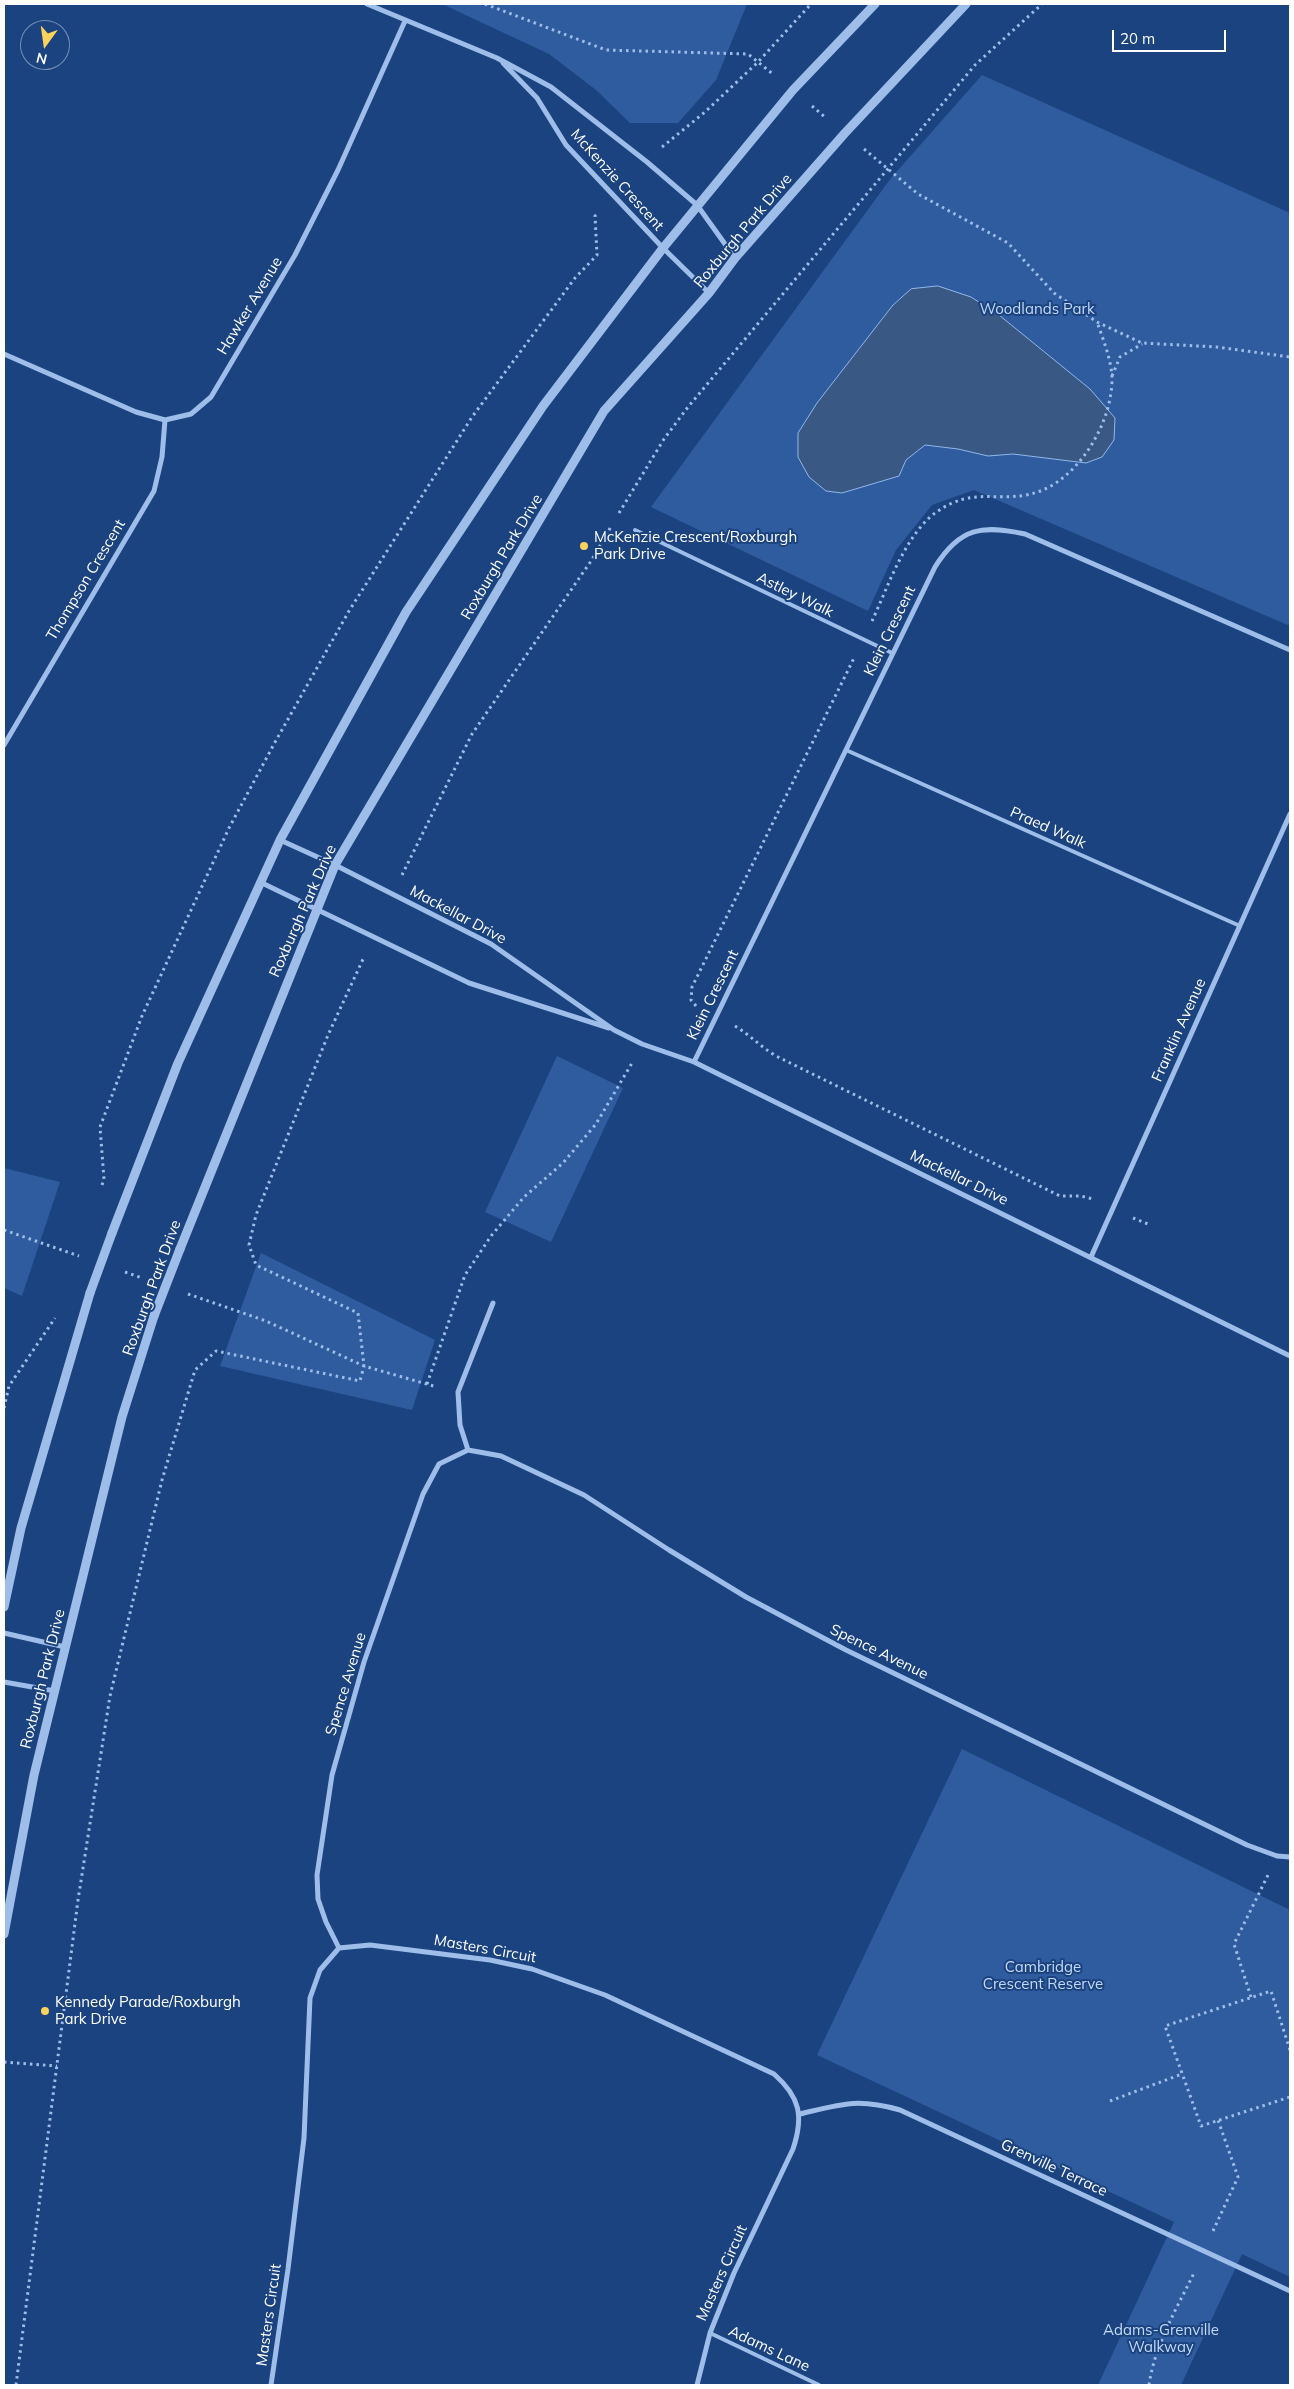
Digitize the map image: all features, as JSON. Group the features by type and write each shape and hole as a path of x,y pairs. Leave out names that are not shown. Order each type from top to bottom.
{"street":[{"name":"McKenzie Crescent","path":"366,4 497,58 551,87 640,156 697,205 735,258"},
{"path":"4,1607 21,1528 90,1293 178,1063 262,883 280,840 406,612 543,406 697,205 793,90 876,4"},
{"name":"Roxburgh Park Drive","path":"4,1934 34,1775 122,1417 154,1316 316,908 335,865 604,411 709,293 735,258 845,133 966,4"},
{"name":"Hawker Avenue","path":"4,354 136,412 165,420 191,414 211,396 295,255 338,170 405,21"},
{"name":"McKenzie Crescent","path":"497,58 537,98 566,145 663,248 709,293"},
{"name":"Thompson Crescent","path":"4,745 154,491 162,457 165,420"},
{"name":"Klein Crescent","path":"694,1062 892,653 935,567 947,548 974,531 998,528 1025,534 1290,650"},
{"name":"Franklin Avenue","path":"1091,1257 1290,814"},
{"name":"Mackellar Drive","path":"280,840 335,865 490,944 614,1030 642,1044 694,1062 1290,1356"},
{"name":"Mackellar Drive","path":"262,883 374,935 469,983 614,1030"},
{"path":"468,1450 460,1424 458,1392 493,1303"},
{"name":"Spence Avenue","path":"339,1948 326,1922 317,1891 317,1875 332,1776 364,1662 423,1494 439,1464 468,1450 501,1456 584,1495 746,1597 846,1650 1238,1841 1277,1856 1290,1857"},
{"path":"4,1633 65,1647"},
{"path":"4,1682 55,1691"},
{"name":"Masters Circuit","path":"271,2385 304,2138 310,1998 320,1970 339,1948 370,1945 490,1960 532,1969 571,1981 774,2074 786,2085 800,2114 799,2132 793,2149 734,2273 710,2333 697,2385"},
{"name":"Grenville Terrace","path":"800,2114 844,2103 873,2103 900,2110 1290,2291"}],"lane":[{"name":"Astley Walk","path":"635,530 892,653"},
{"name":"Praed Walk","path":"846,750 1240,926"},
{"name":"Adams Lane","path":"710,2333 820,2385"}],"path":[{"path":"485,4 606,50 748,54 918,194 1008,243 1054,293 1097,322 1142,343 1217,347 1290,357"},
{"path":"657,152 705,112 758,62 811,4"},
{"path":"392,894 472,734 591,561 664,439 688,406 889,170 975,65 1042,4"},
{"path":"1097,322 1112,377"},
{"path":"1142,343 1120,357 1112,377 1110,398 1104,421 1096,440 1068,472 1049,487 1026,496 976,495 956,502 937,511 909,543 690,994 694,1005 747,1033 761,1048 776,1056 1060,1196 1081,1196 1094,1199 1148,1224"},
{"path":"16,2385 78,1900 110,1696 162,1480 195,1370 216,1351 360,1381 364,1366 358,1313 256,1265 249,1246 256,1215 270,1179 328,1035 374,935"},
{"path":"426,1384 466,1275 491,1236 518,1204 563,1163 596,1124 642,1044"},
{"path":"4,1230 88,1259"},
{"path":"116,1269 144,1278"},
{"path":"182,1292 266,1321 364,1366 458,1392"},
{"path":"1251,1997 1234,1944 1277,1856"},
{"path":"1290,2050 1271,1991 1165,2026 1201,2126 1290,2097"},
{"path":"4,2062 57,2066"},
{"path":"1110,2100 1182,2074"}],"green space":[{"path":"442,4 747,4 716,80 678,123 630,123 596,90 549,54"},
{"name":"Woodlands Park","path":"982,75 1290,213 1290,626 974,490 932,505 896,550 868,611 651,507 891,178"},
{"path":"557,1056 623,1088 551,1242 485,1212"},
{"path":"4,1168 60,1182 22,1296 4,1288"},
{"path":"261,1253 435,1340 412,1410 220,1366"},
{"name":"Cambridge Crescent Reserve","path":"962,1749 1290,1910 1290,2277 1242,2254 1181,2385 1098,2385 1174,2222 817,2055"}],"shaded area":[{"path":"938,286 971,297 999,315 1090,389 1115,418 1114,440 1102,457 1086,463 1013,454 988,456 958,449 925,445 906,460 899,476 842,493 826,491 809,477 798,457 798,433 817,403 893,305 911,289"}],"place":[{"name":"McKenzie Crescent/Roxburgh Park Drive","path":"584,546"},
{"name":"Kennedy Parade/Roxburgh Park Drive","path":"45,2011"}],"park label":[{"name":"Adams-Grenville Walkway","path":"1161,2338"}]}
